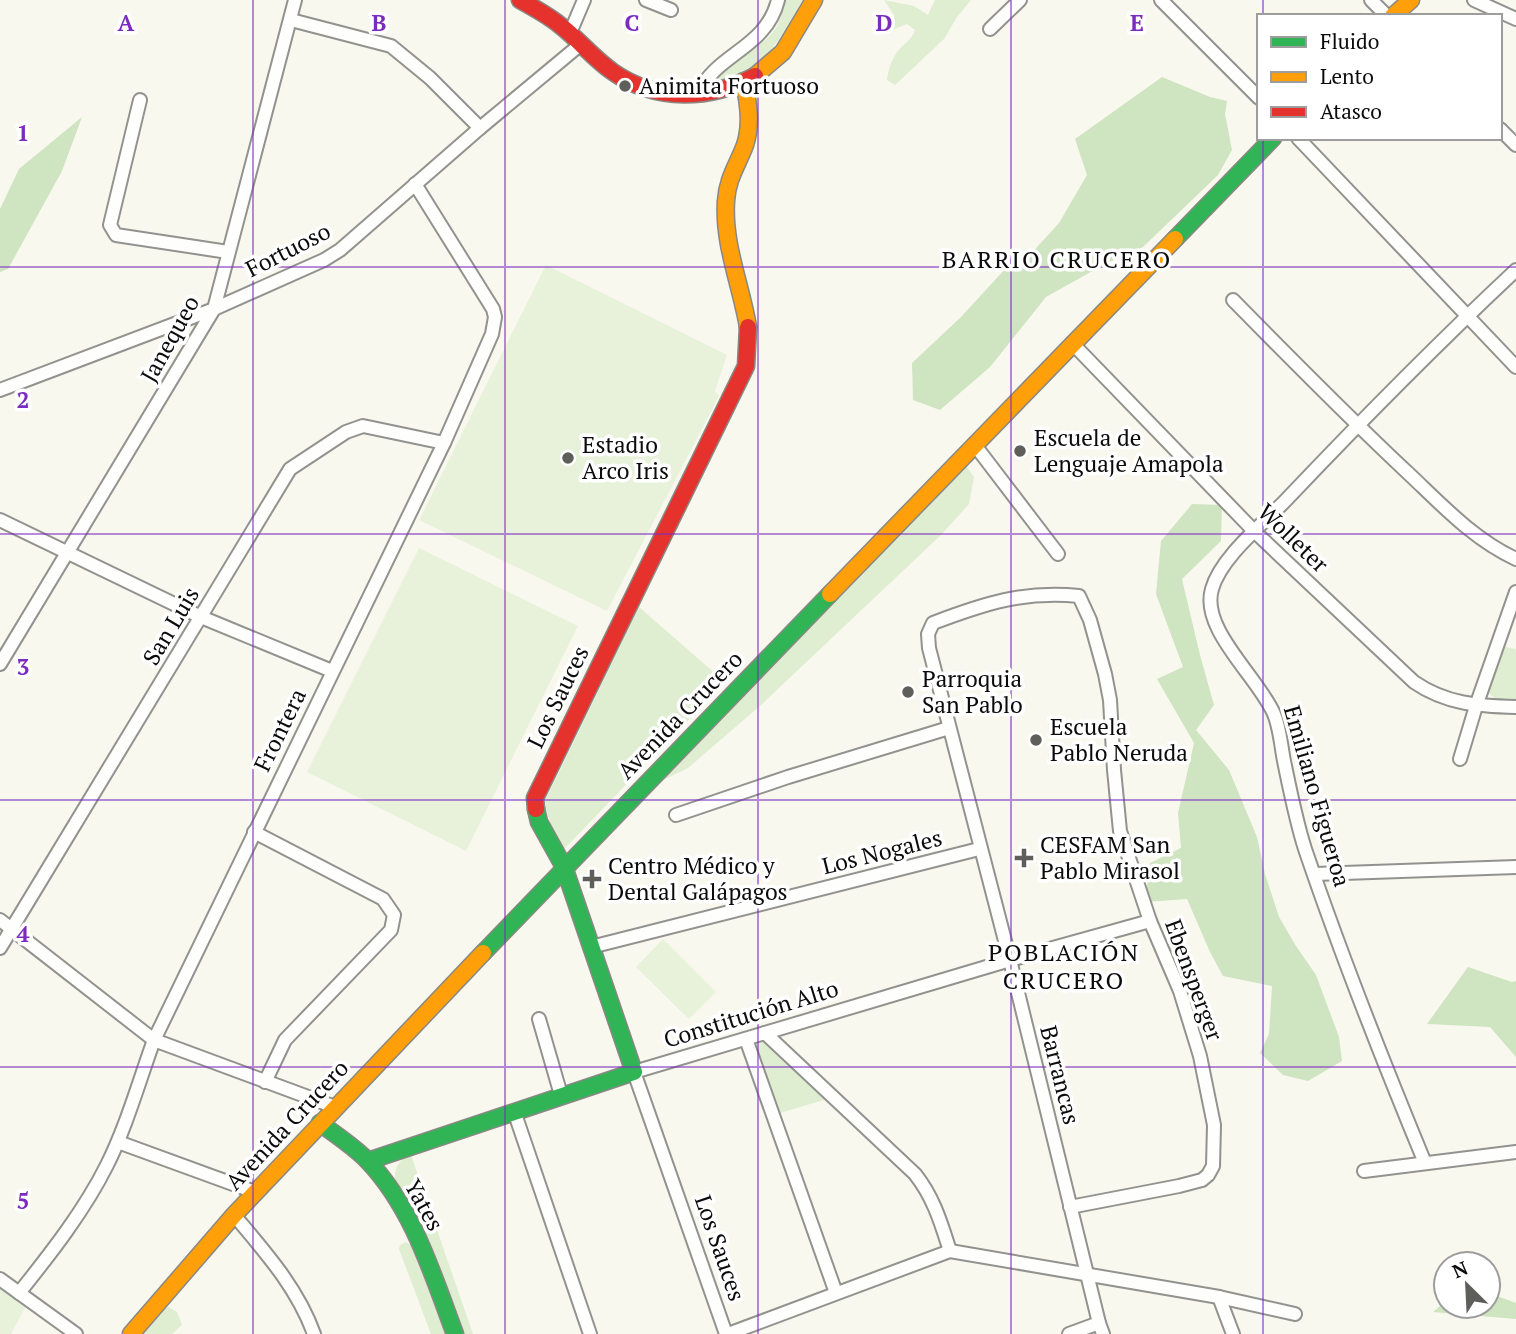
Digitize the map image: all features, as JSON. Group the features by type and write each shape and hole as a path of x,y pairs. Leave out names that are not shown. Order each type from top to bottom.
{"main road":[{"path":"520,0 539,10 627,81 669,94 698,94 744,82 770,66 779,57 814,0"},
{"path":"1395,14 1411,0"},
{"name":"Los Sauces","path":"634,1072 564,867 536,814 537,791 746,366 748,331 726,218 730,176 746,141 749,126 744,82"},
{"name":"Avenida Crucero","path":"131,1334 233,1215 564,867 1271,140"},
{"name":"Constitución Alto","path":"368,1161 561,1094 634,1072"},
{"name":"Yates","path":"320,1123 368,1161 387,1185 423,1248 455,1334"}],"street":[{"name":"Janequeo","path":"0,664 214,309 295,0"},
{"path":"575,39 584,0"},
{"path":"646,0 671,10"},
{"path":"698,94 712,74 765,29 772,19 778,0"},
{"path":"990,29 1020,0"},
{"path":"1161,0 1257,96"},
{"path":"1371,0 1385,14"},
{"path":"1474,0 1516,19"},
{"path":"291,20 391,46 430,78 480,128"},
{"name":"Fortuoso","path":"0,390 214,309 324,260 340,250 480,128 575,39"},
{"path":"140,100 110,225 116,235 228,252"},
{"path":"1502,131 1516,145"},
{"path":"1300,140 1516,367"},
{"name":"Frontera","path":"19,1293 74,1220 106,1167 118,1142 154,1040 444,443 492,334 495,317 489,302 415,184"},
{"name":"Emiliano Figueroa","path":"1425,1163 1372,1035 1305,848 1276,719 1260,688 1217,630 1209,601 1214,583 1227,562 1357,425 1516,270"},
{"path":"1233,300 1357,425 1470,532 1516,559"},
{"name":"Wolleter","path":"1072,343 1255,532 1414,682 1440,698 1476,706 1516,707"},
{"name":"San Luis","path":"0,948 290,468 346,432 363,426 444,443"},
{"path":"974,444 1058,554"},
{"path":"0,520 201,617 332,671"},
{"path":"1461,759 1476,706 1516,592"},
{"name":"Barrancas","path":"1079,596 1032,594 994,602 933,623 928,634 929,648 979,849 1010,960 1101,1328"},
{"name":"Ebensperger","path":"1070,1207 1193,1183 1208,1175 1213,1166 1214,1125 1200,1056 1180,991 1150,921 1120,831 1110,701 1090,620 1079,596"},
{"path":"676,815 776,780 949,728"},
{"path":"254,832 383,899 394,915 391,930 285,1040 265,1082"},
{"name":"Los Nogales","path":"592,947 979,849"},
{"path":"1315,874 1516,867"},
{"path":"0,920 154,1040 335,1107"},
{"name":"Constitución Alto","path":"634,1072 1150,921"},
{"path":"539,1019 561,1094"},
{"path":"765,1033 915,1174 928,1191 938,1212 950,1251"},
{"path":"746,1039 836,1293"},
{"name":"Los Sauces","path":"634,1072 727,1334"},
{"path":"514,1111 590,1334"},
{"path":"118,1142 255,1192"},
{"path":"1364,1171 1516,1152"},
{"path":"233,1215 288,1282 314,1334"},
{"path":"727,1334 950,1251 1219,1297 1295,1314"},
{"path":"0,1279 76,1334"},
{"path":"1219,1297 1233,1334"},
{"path":"1069,1334 1101,1328"}],"green space":[{"path":"785,0 802,0 770,51 749,68 717,81 717,77 724,70 760,44 774,30"},
{"path":"884,0 914,6 928,15 935,0 971,0 944,39 895,85 887,80 890,66 897,52 915,30 907,24 885,33 883,28 894,19 894,15"},
{"path":"1162,77 1210,97 1227,101 1225,114 1232,150 1218,175 1143,247 1105,264 1046,297 990,367 940,410 913,400 912,363 961,317 1006,268 1027,258 1059,223 1087,175 1075,139"},
{"path":"82,117 62,171 8,269 0,272 0,209 19,169"},
{"name":"Estadio Arco Iris","path":"546,265 727,355 715,391 719,396 607,611 419,520"},
{"path":"963,462 974,477 969,504 941,535 761,705 688,768 645,789"},
{"path":"1192,504 1222,505 1221,541 1182,579 1214,705 1196,730 1229,770 1257,837 1279,917 1316,975 1339,1037 1342,1061 1308,1081 1283,1075 1260,1053 1269,1034 1272,986 1223,976 1187,899 1145,902 1150,863 1181,848 1178,813 1194,743 1157,679 1183,667 1156,594 1161,541"},
{"path":"419,548 578,626 466,851 307,772"},
{"path":"639,607 725,682 564,849 552,826 545,801"},
{"path":"1505,647 1516,649 1516,700 1494,698 1489,693 1489,686"},
{"path":"663,939 716,992 689,1019 636,967"},
{"path":"1468,967 1516,981 1516,1057 1490,1027 1427,1024"},
{"path":"767,1041 827,1099 780,1113 753,1046"},
{"path":"411,1155 473,1334 462,1334 395,1180 398,1164"},
{"path":"406,1242 412,1246 446,1334 431,1334 399,1249 400,1245"},
{"path":"0,1285 26,1306 11,1334 0,1334"},
{"path":"1502,1298 1516,1303 1516,1319 1502,1318"},
{"path":"168,1307 177,1312 182,1325 172,1334 144,1334 162,1311"}],"traffic: fast":[{"path":"1175,239 1271,140"},
{"path":"483,953 830,594"},
{"path":"368,1161 634,1072 564,867 539,822 536,809"},
{"path":"320,1123 367,1160 397,1199 420,1242 455,1334"}],"traffic: slow":[{"path":"755,76 783,52 814,0"},
{"path":"1395,14 1411,0"},
{"path":"744,81 748,129 745,145 728,186 726,217 730,249 748,327"},
{"path":"830,594 1175,239"},
{"path":"131,1334 234,1215 483,953"}],"traffic: jam":[{"path":"520,0 556,22 613,72 647,89 665,93 702,93 720,90 755,76"},
{"path":"536,809 535,798 746,366 748,327"}],"place":[{"name":"Animita Fortuoso","path":"625,86"},
{"name":"Escuela de Lenguaje Amapola","path":"1020,451"},
{"name":"Estadio Arco Iris","path":"568,458"},
{"name":"Parroquia San Pablo","path":"908,692"},
{"name":"Escuela Pablo Neruda","path":"1036,740"},
{"name":"CESFAM San Pablo Mirasol","path":"1024,858"},
{"name":"Centro Médico y Dental Galápagos","path":"592,879"}],"district":[{"name":"BARRIO CRUCERO","path":"1057,260"},
{"name":"POBLACIÓN CRUCERO","path":"1064,967"}]}
